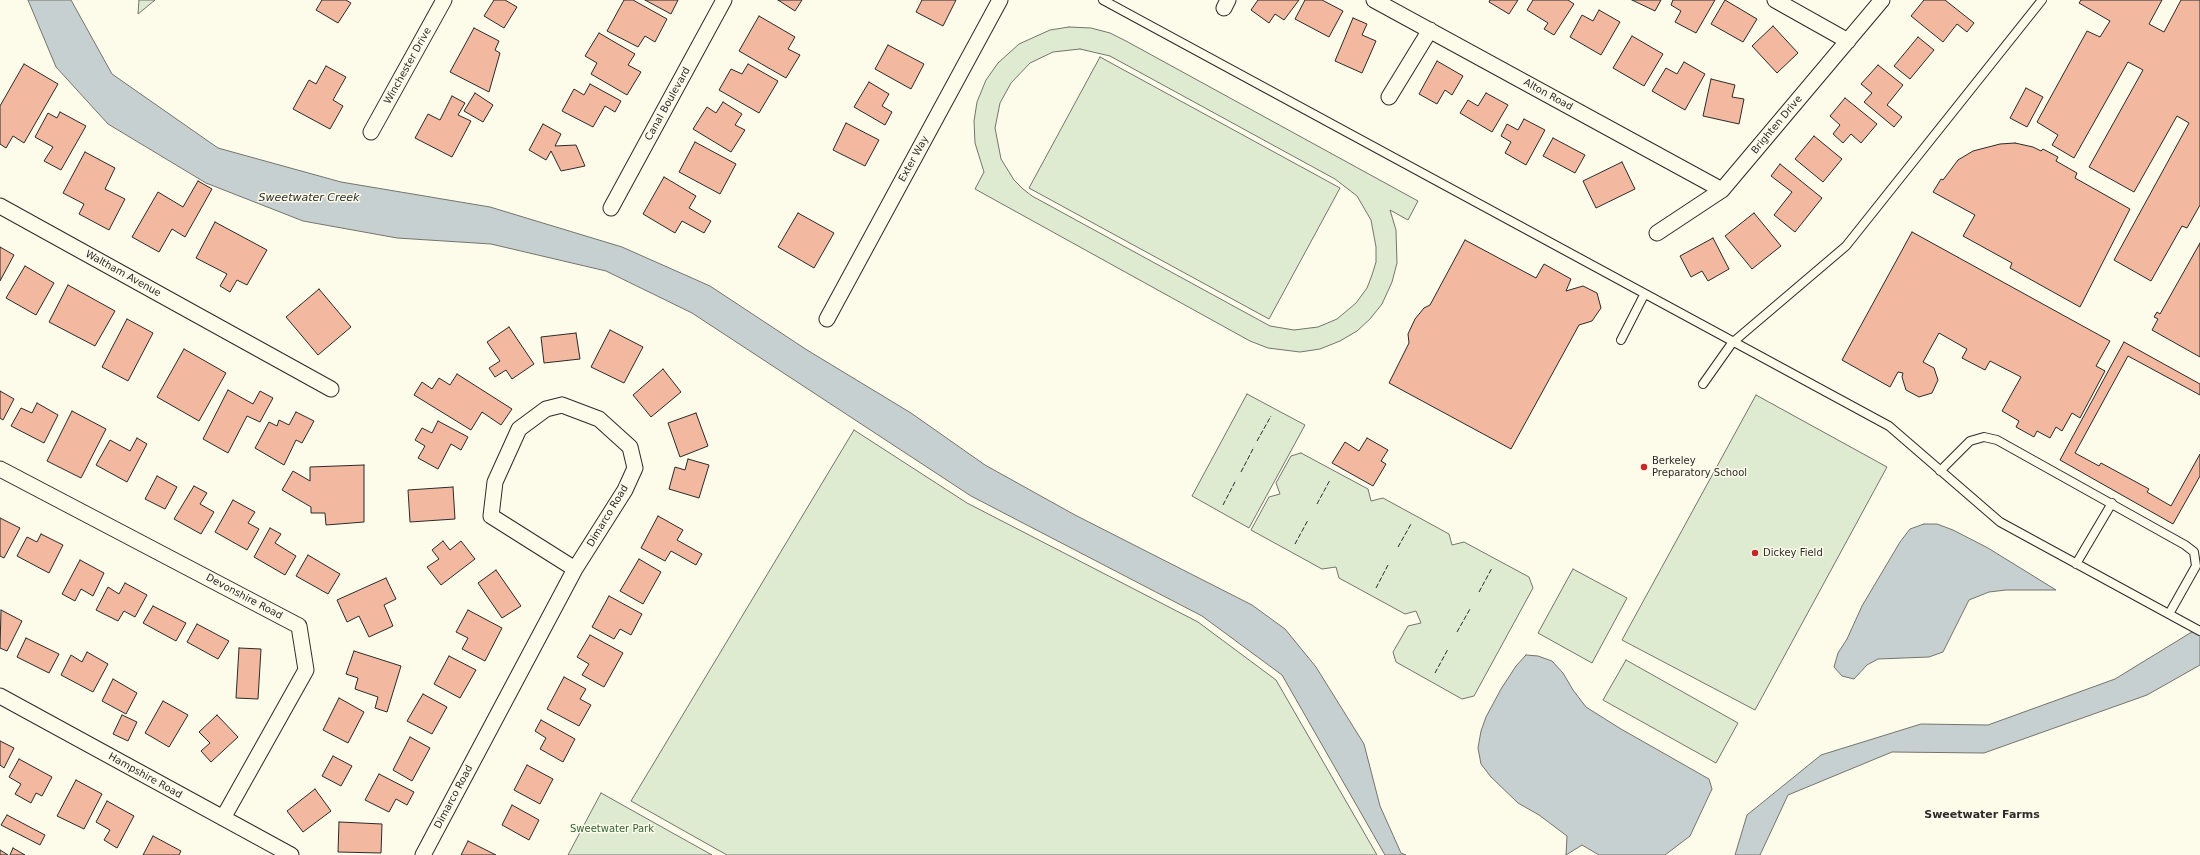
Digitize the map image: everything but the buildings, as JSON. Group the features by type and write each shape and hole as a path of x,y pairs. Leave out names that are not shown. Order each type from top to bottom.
{"street":[{"name":"Winchester Drive","path":"371,132 444,0"},
{"name":"Canal Boulevard","path":"611,208 724,0"},
{"name":"Exter Way","path":"827,319 1000,0"},
{"name":"Alton Road","path":"1374,0 1722,190"},
{"path":"1775,0 1848,40"},
{"name":"Brighten Drive","path":"1657,233 1722,190 1882,0"},
{"path":"1389,97 1430,30"},
{"name":"Waltham Avenue","path":"0,206 331,389"},
{"name":"Dimarco Road","path":"423,855 575,569 625,490 634,468 630,447 600,419 562,405 546,409 519,430 495,482 491,516 575,569"},
{"name":"Devonshire Road","path":"0,469 299,626 306,670 223,818"},
{"name":"Hampshire Road","path":"0,696 291,855"}],"lane":[{"path":"1103,0 1732,343 1889,426 2000,522 2200,631"},
{"path":"1702,384 1732,343 1846,246 2042,0"},
{"path":"1621,340 1644,295"},
{"path":"1940,470 1970,441 1984,437 1997,440 2185,545 2194,552 2196,566 2169,614"},
{"path":"2076,564 2112,503"}],"green space":[{"path":"139,0 155,0 138,14"},
{"path":"1069,27 1091,28 1110,33 1418,201 1408,220 1390,210 1396,230 1397,263 1392,282 1382,304 1370,319 1357,331 1340,341 1320,349 1300,352 1268,348 1250,341 975,189 984,172 975,143 974,121 977,102 986,80 998,63 1019,44 1050,30","holes":["1080,49 1110,56 1335,179 1357,196 1371,220 1376,247 1376,262 1367,288 1356,303 1337,319 1318,327 1294,330 1270,326 1032,196 1014,180 1001,159 995,128 1000,103 1011,83 1030,63 1053,52"]},
{"path":"1100,57 1340,188 1269,319 1029,188"},
{"path":"1247,394 1305,425 1249,528 1192,496"},
{"name":"Dickey Field","path":"1756,395 1887,467 1755,710 1622,640"},
{"path":"854,430 967,503 1198,622 1276,680 1377,855 727,855 631,801"},
{"path":"1301,453 1368,489 1371,501 1383,498 1449,534 1452,545 1464,542 1529,577 1533,588 1474,696 1462,699 1396,662 1393,652 1408,626 1421,623 1416,611 1405,614 1339,578 1336,567 1322,569 1251,530 1269,497 1280,494 1276,483 1291,456"},
{"path":"1573,569 1627,598 1592,663 1538,633"},
{"path":"1626,660 1738,723 1716,763 1603,700"},
{"name":"Sweetwater Park","path":"601,793 712,855 568,855"}],"water":[{"name":"Sweetwater Creek","path":"28,0 71,0 112,74 218,148 341,182 490,207 622,247 710,286 807,350 911,413 985,465 1075,515 1252,605 1285,629 1316,667 1364,744 1380,806 1401,853 1406,855 1385,855 1282,675 1202,616 971,496 692,313 606,271 491,244 397,238 303,221 206,183 108,124 56,67"},
{"path":"1924,524 1937,524 1953,530 1988,548 2056,590 2006,590 1989,592 1969,600 1943,652 1929,657 1878,659 1867,665 1854,679 1842,676 1834,667 1838,653 1847,639 1862,606 1900,542 1910,529"},
{"path":"2200,627 2200,665 2147,695 1984,753 1892,752 1788,795 1760,855 1735,855 1747,815 1821,755 1921,724 1988,725 2115,679"},
{"path":"1526,655 1538,656 1552,661 1563,673 1573,690 1586,707 1621,729 1709,779 1712,789 1690,836 1665,855 1599,855 1582,845 1566,855 1567,836 1539,815 1518,803 1491,777 1481,764 1478,748 1481,731 1486,717 1501,689 1516,666"}],"fence":[{"path":"1257,441 1271,416"},
{"path":"1241,472 1254,447"},
{"path":"1223,505 1236,480"},
{"path":"1317,504 1330,480"},
{"path":"1295,544 1308,520"},
{"path":"1398,547 1411,524"},
{"path":"1376,588 1388,565"},
{"path":"1479,592 1492,568"},
{"path":"1457,632 1470,609"},
{"path":"1435,673 1448,649"}],"place":[{"name":"Berkeley Preparatory School","path":"1644,467"},
{"name":"Dickey Field","path":"1755,553"}],"district":[{"name":"Sweetwater Farms","path":"1982,815"}]}
